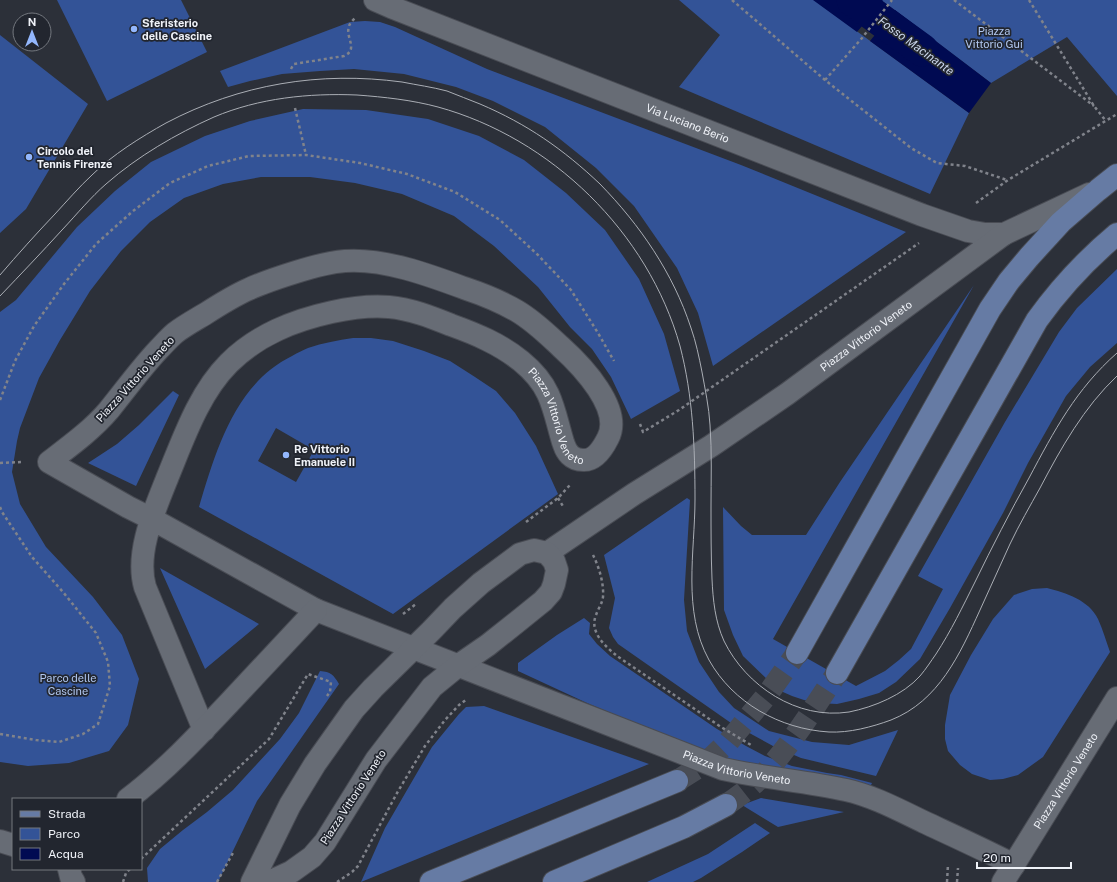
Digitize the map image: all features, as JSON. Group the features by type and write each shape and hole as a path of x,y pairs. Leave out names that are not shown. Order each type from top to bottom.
{"main road":[{"path":"797,653 990,309 1009,281 1061,222 1098,190 1117,176"},
{"path":"837,673 1037,320 1079,269 1116,234"},
{"path":"431,882 677,781"},
{"path":"554,882 684,827 726,805"}],"street":[{"name":"Via Luciano Berio","path":"375,0 922,215 968,231 985,234 1004,234"},
{"path":"1004,234 1098,190"},
{"name":"Piazza Vittorio Veneto","path":"269,882 291,872 312,857 325,842 376,760 432,687 517,622 543,601 551,592 557,570 554,561 547,553 634,494 711,446 786,394 1004,234"},
{"name":"Piazza Vittorio Veneto","path":"204,730 143,580 141,569 142,553 152,519 185,436 204,396 226,366 243,350 277,330 303,320 331,312 368,306 405,310 425,315 480,336 504,349 531,369 542,382 550,396 566,451 573,458 586,461 593,458 607,440 611,430 611,418 600,392 582,368 542,329 520,312 486,295 447,281 391,265 346,261 316,266 251,288 223,302 174,334 141,369 106,413 49,462 128,507 152,519 316,610 723,769 852,792 879,801 964,841 1009,874 1117,698"},
{"path":"252,882 290,805 315,764 354,709 458,603 481,583 520,554 534,550 547,553"},
{"path":"129,798 175,759 204,730 316,610"},
{"path":"0,841 12,845"},
{"path":"69,870 74,882"}],"path":[{"path":"732,0 825,80 911,148 937,163 965,166 1008,180"},
{"path":"825,80 862,38 892,0"},
{"path":"954,0 1094,106"},
{"path":"1029,0 1094,106 1106,121"},
{"path":"291,69 294,64 344,56 348,54 352,48 348,37 349,25 357,15"},
{"path":"295,108 306,155"},
{"path":"947,224 1008,180 1117,114"},
{"path":"0,507 32,557 96,633 108,662 110,686 98,724 83,734 59,742 0,734"},
{"path":"579,532 589,547 601,579 603,596 594,625 598,638 617,656 715,722 754,746"},
{"path":"142,858 269,739 308,674 331,682 330,692 326,698"},
{"path":"337,882 358,866 397,793 425,746 445,720 469,697"},
{"path":"957,882 960,852 964,841"},
{"path":"217,882 235,849"},
{"path":"947,882 948,862"},
{"path":"123,882 126,873 129,870"}],"green space":[{"name":"Sferisterio delle Cascine","path":"57,0 181,0 207,52 107,101"},
{"path":"679,0 814,0 969,113 930,194 679,87 720,35"},
{"name":"Piazza Vittorio Gui","path":"881,0 1117,0 1117,96 1067,37 991,83"},
{"path":"350,22 380,22 395,27 487,69 741,165 906,232 713,366 698,313 677,268 634,206 596,168 545,127 493,101 456,87 404,74 354,69 320,71 282,74 228,87 220,71"},
{"name":"Circolo del Tennis Firenze","path":"0,35 12,44 12,52 22,52 88,104 26,209 0,233"},
{"name":"Parco delle Cascine","path":"303,109 366,110 428,119 479,136 524,160 566,193 605,230 639,279 664,334 680,391 631,419 611,377 592,349 570,327 538,287 494,246 454,216 402,194 355,183 310,177 261,177 223,184 184,198 150,222 121,251 90,291 39,378 20,428 12,472 20,504 46,547 93,597 122,635 139,679 128,725 109,751 69,763 28,766 0,762 0,312 16,300 77,227 115,191 151,162 205,136 250,121"},
{"path":"1117,269 1117,343 1090,367 1066,396 1028,463 1003,513 920,659 896,682 879,693 837,704 817,703 804,700 783,692 772,684 743,656 733,635 724,610 723,507 752,535 806,535 840,482 974,285 773,639 856,686 885,671 911,649 943,589 918,576 1005,422 1059,332 1077,308"},
{"path":"353,338 371,338 393,341 424,351 450,361 496,391 515,413 536,446 558,494 393,614 199,507 213,463 230,421 242,401 256,383 272,368 308,348","holes":["276,428 314,450 296,482 258,461"]},
{"path":"173,391 179,395 136,486 88,463 117,444 139,425"},
{"path":"687,498 690,500 684,600 687,631 699,662 719,692 734,708 769,731 812,742 849,745 898,730 876,776 801,758 773,746 731,723 618,644 613,637 609,628 615,598 604,555"},
{"path":"160,568 259,624 205,669"},
{"path":"1047,588 1076,598 1094,612 1103,631 1110,652 1043,757 1018,775 1003,779 990,780 972,774 960,765 948,751 945,739 945,725 950,695 971,655 993,619 1014,595 1032,589"},
{"path":"584,618 590,623 589,634 610,656 717,729 765,756 792,766 841,775 872,783 870,787 729,760 587,703 518,671 518,663"},
{"path":"320,671 331,674 339,684 257,801 218,882 148,882 147,868 160,849 233,790 280,739 299,713"},
{"path":"484,706 649,764 361,882 385,828 432,747 466,707"},
{"path":"761,798 844,812 778,827 742,805"},
{"path":"755,823 770,833 701,878 693,882 647,882 708,854"}],"water":[{"path":"813,0 882,0 883,1 857,32"},
{"path":"895,10 991,83 969,113 870,41"}],"waterway":[{"name":"Fosso Macinante","path":"853,0 922,50"}],"tunnel":[{"path":"677,781 707,762 729,741 767,695 797,653"},
{"path":"726,805 752,785 771,766 801,727 837,673"}],"tram line":[{"path":"0,275 78,189 108,160 137,140 166,123 194,110 252,90 281,84 341,78 402,82 447,91 480,104 513,120 544,138 600,184 629,216 642,233 665,269 684,308 693,333 708,405 711,445 712,587 718,626 724,641 734,657 746,672 760,685 775,696 792,705 811,711 830,713 849,712 868,707 888,699 913,683 922,673 936,654 952,627 1008,517 1057,427 1089,381 1117,353"},
{"path":"0,296 89,200 131,164 158,146 186,131 214,117 249,105 284,98 321,95 357,95 398,99 438,107 480,121 519,141 556,166 589,195 619,228 645,265 665,304 680,346 688,384 694,441 695,480 692,560 693,602 695,622 709,660 731,689 760,711 793,726 829,732 844,732 860,729 891,720 908,712 935,688 956,659 1013,537 1056,458 1094,401 1117,376"}],"place":[{"name":"Sferisterio delle Cascine","path":"134,29"},
{"name":"Circolo del Tennis Firenze","path":"29,157"},
{"name":"Re Vittorio Emanuele II","path":"286,455"}]}
